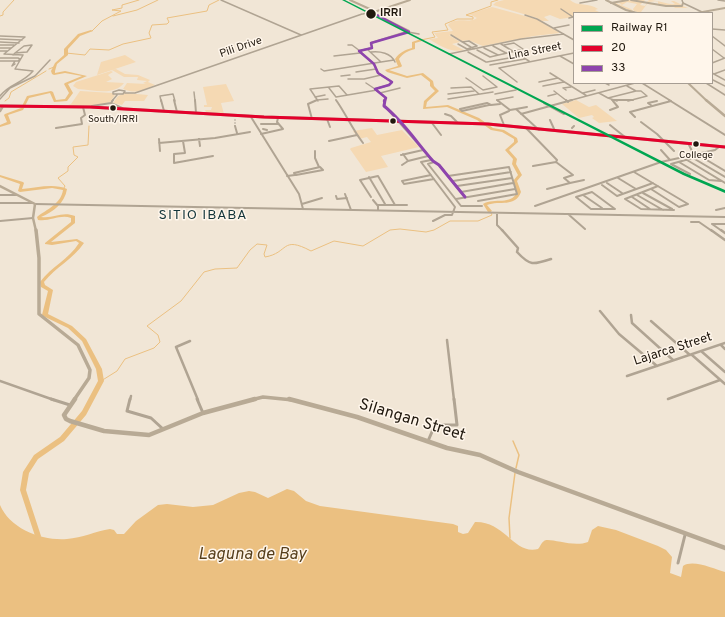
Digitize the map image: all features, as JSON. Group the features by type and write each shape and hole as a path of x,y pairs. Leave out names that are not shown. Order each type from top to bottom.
{"main road":[{"path":"2,106 123,108 234,117 250,116 486,124 555,131 573,129 626,138 725,147"}],"street":[{"path":"221,0 302,35"},
{"path":"350,0 374,11 408,32 419,34"},
{"name":"Pili Drive","path":"125,93 135,93 404,0"},
{"path":"374,11 409,0"},
{"path":"580,3 597,0"},
{"path":"606,0 633,12"},
{"path":"611,3 630,0 676,7 682,6 683,3"},
{"path":"682,0 683,3 702,12 725,8"},
{"path":"718,0 725,1"},
{"path":"561,9 573,17 569,18"},
{"path":"525,15 537,19 573,39"},
{"path":"553,28 569,25"},
{"path":"713,29 725,32"},
{"path":"334,56 360,52 372,48 369,44 370,43 408,32"},
{"path":"525,58 491,66 487,62 468,52 517,40 564,34"},
{"path":"451,35 490,57 520,50"},
{"path":"0,36 25,37 0,59"},
{"path":"715,39 725,46"},
{"path":"0,42 22,40"},
{"path":"469,41 477,46 472,48 467,49 458,44 469,41"},
{"path":"0,42 19,43"},
{"path":"0,42 15,46"},
{"path":"523,49 514,43 502,45 529,61"},
{"path":"12,56 15,53 26,45 32,45 27,52 15,53"},
{"path":"330,88 336,97 376,90 392,83 381,75 374,64 352,45 348,45"},
{"path":"493,46 506,53"},
{"path":"509,49 519,46"},
{"path":"0,48 11,48"},
{"path":"450,54 485,48 498,55"},
{"path":"368,50 382,62"},
{"path":"321,69 323,71 394,61 381,50 370,52"},
{"path":"713,50 724,58"},
{"path":"0,51 8,51"},
{"name":"Lina Street","path":"517,82 499,68 573,53"},
{"path":"0,96 7,86 25,80 33,71 15,69 24,56 4,55"},
{"path":"487,62 520,56"},
{"path":"560,56 573,63"},
{"path":"0,59 18,58 20,59 18,61"},
{"path":"713,63 724,58"},
{"path":"0,59 18,61"},
{"path":"0,99 10,88 35,76 50,60"},
{"path":"15,61 12,66 18,61"},
{"path":"356,72 376,69"},
{"path":"713,73 725,70"},
{"path":"550,73 587,96"},
{"path":"713,73 725,80"},
{"path":"341,76 350,74 353,79"},
{"path":"348,79 364,79 381,75"},
{"path":"466,78 483,90 498,87 483,76"},
{"path":"539,82 558,78"},
{"path":"713,80 722,78"},
{"path":"713,80 725,86"},
{"path":"543,86 564,82"},
{"path":"366,83 386,98 384,105 432,160 439,165 465,197"},
{"path":"607,84 615,89"},
{"path":"521,114 632,84"},
{"path":"644,84 725,135"},
{"path":"689,84 697,93 725,116"},
{"path":"708,84 725,95"},
{"path":"317,100 310,89 339,86 347,95"},
{"path":"613,102 628,101 647,96 641,91 636,91 626,86"},
{"path":"566,90 564,88 572,87"},
{"path":"380,93 400,88"},
{"path":"451,88 471,88 479,94"},
{"path":"490,89 501,99"},
{"path":"117,95 113,93 116,90 124,90 125,93"},
{"path":"512,90 515,93"},
{"path":"495,94 516,90"},
{"path":"582,93 595,90"},
{"path":"448,94 474,91"},
{"path":"554,91 568,102"},
{"path":"608,98 636,91"},
{"path":"194,92 196,114"},
{"path":"448,99 493,92"},
{"path":"111,103 117,95 125,93"},
{"path":"548,96 556,93"},
{"path":"598,93 608,98 618,107 610,110"},
{"path":"164,111 160,96 173,94 177,112"},
{"path":"315,97 325,95"},
{"path":"510,110 497,100 513,97"},
{"path":"312,119 308,104 317,102 317,100 328,99"},
{"path":"336,100 350,126 363,143"},
{"path":"652,106 648,103 657,101"},
{"path":"635,117 630,112 671,101"},
{"path":"90,107 111,103 123,108"},
{"path":"490,104 462,111 460,109 488,103 501,104"},
{"path":"544,103 564,114"},
{"path":"0,111 2,106"},
{"path":"56,128 82,124 81,118 85,115 83,107"},
{"path":"504,126 500,115 510,110 527,107"},
{"path":"516,109 539,130"},
{"path":"445,114 451,116 458,123"},
{"path":"250,116 261,134 264,136 286,175 299,194 303,209"},
{"path":"261,134 283,129 276,121 278,118"},
{"path":"327,119 330,127"},
{"path":"550,120 555,131"},
{"path":"641,122 674,151"},
{"path":"432,123 441,135"},
{"path":"261,124 279,124"},
{"path":"610,125 626,138"},
{"path":"234,126 237,134"},
{"path":"526,128 557,160 556,162 573,174 564,178 570,183"},
{"path":"263,129 272,131"},
{"path":"159,143 250,132"},
{"path":"329,141 357,135"},
{"path":"159,139 160,151"},
{"path":"199,139 200,146"},
{"path":"183,141 185,153 174,154 174,163 213,156"},
{"path":"688,143 692,151"},
{"path":"535,206 670,160 714,150 719,147"},
{"path":"408,160 402,154 423,150"},
{"path":"660,150 670,160"},
{"path":"286,175 323,170 322,167 319,167 315,158 315,151"},
{"path":"402,165 408,160 429,156"},
{"path":"690,174 672,164 700,156 725,172 721,175"},
{"path":"693,158 725,177"},
{"path":"432,160 421,162 455,207 452,215 445,215 433,221"},
{"path":"686,160 725,184"},
{"path":"434,162 428,164 461,206 482,206 474,196"},
{"path":"533,166 556,162"},
{"path":"679,162 709,180 721,181"},
{"path":"295,174 295,172 319,167"},
{"path":"448,176 507,167 511,172 517,194 478,201"},
{"path":"452,181 511,172"},
{"path":"633,172 686,201 688,205 679,207 651,189"},
{"path":"431,175 402,181 404,184 434,179"},
{"path":"378,210 377,205 360,180 379,177 395,205"},
{"path":"369,178 385,204"},
{"path":"457,186 512,178"},
{"path":"618,178 637,189"},
{"path":"547,189 584,180"},
{"path":"461,192 513,183"},
{"path":"606,183 623,194"},
{"path":"602,184 617,196 653,183"},
{"path":"0,186 34,204"},
{"path":"643,193 674,210 641,209 625,199 658,186"},
{"path":"456,199 515,189"},
{"path":"579,192 602,209"},
{"path":"592,192 615,209 602,209 591,209 576,198 592,192"},
{"path":"345,194 351,210"},
{"path":"0,195 18,195"},
{"path":"637,195 663,210"},
{"path":"336,196 337,199 347,198"},
{"path":"632,197 651,209"},
{"path":"302,204 322,198"},
{"path":"0,203 725,217"},
{"path":"0,381 70,405 88,378 90,370 78,345 39,314 39,258 38,240 33,218 34,204"},
{"path":"377,205 407,205"},
{"path":"716,210 725,208"},
{"path":"497,212 497,225 518,248 517,252 528,264 531,265 551,259"},
{"path":"568,214 585,229"},
{"path":"0,222 33,218"},
{"path":"691,222 699,222 724,238"},
{"path":"724,224 712,224 725,233"},
{"path":"600,312 619,334 657,366"},
{"path":"632,315 632,324 674,361"},
{"path":"650,320 725,384"},
{"path":"428,441 436,425 457,425 447,340"},
{"path":"190,342 176,347 203,413"},
{"name":"Lajarca Street","path":"627,376 725,343"},
{"path":"721,345 725,350"},
{"path":"701,351 725,372"},
{"path":"668,399 720,380"},
{"path":"131,396 128,411 154,418 163,430"},
{"name":"Silangan Street","path":"70,405 64,415 66,419 72,422 104,431 141,435 155,434 203,413 259,397 278,396 357,417 447,448 480,455 518,472 685,535 725,548"},
{"path":"678,563 685,535"}],"shaded area":[{"path":"504,0 570,0 594,7 598,9 595,10 599,12 573,12 573,17 560,19 550,15 544,17 549,21 542,21 537,18 493,5 496,2"},
{"path":"629,0 645,0 640,5 645,6 647,3 658,4 658,1 675,4 671,1 674,1 682,5 675,7 683,6 688,8 675,8 647,4 641,12 634,12 633,9 637,4 627,2 622,5 618,2 616,3 633,11 631,11 612,3"},
{"path":"492,7 536,19 560,33 534,36 483,46 468,40 462,41 452,35 449,35 460,42 452,44 464,50 459,51 446,48 429,39 438,38 434,33 453,31 448,25 451,22 459,20 474,20 477,18 469,14"},
{"path":"125,55 136,62 97,75 101,62"},
{"path":"116,69 125,74 138,75 150,80 148,82 155,85 139,91 123,89 127,83 146,84 143,83 147,81 137,80 138,77 124,77 112,70"},
{"path":"111,71 113,72 108,75 112,79 106,82 124,83 115,90 97,91 78,89 73,86 76,82"},
{"path":"226,84 234,101 221,103 224,114 206,112 205,110 211,110 212,107 204,107 204,105 207,105 203,87"},
{"path":"80,91 112,93 115,95 110,102 93,106 68,105 71,104"},
{"path":"125,93 148,95 144,101 125,101 122,105 113,103 118,96"},
{"path":"576,100 589,107 596,105 617,121 599,123 592,118 594,117 592,115 579,118 562,104"},
{"path":"372,128 377,135 402,130 419,147 381,156 388,167 366,172 350,149 371,142 367,137 359,139 353,131"}],"water":[{"name":"Laguna de Bay","path":"287,489 294,491 306,501 320,506 453,524 458,526 458,532 463,534 468,533 475,522 485,523 502,532 515,543 530,550 538,549 544,541 547,540 576,544 588,542 592,530 598,526 616,530 666,550 672,557 670,573 681,577 683,566 687,564 704,565 725,572 725,617 0,617 0,505 11,521 28,532 47,538 67,539 110,529 114,530 117,534 124,534 136,521 158,505 167,504 193,507 213,505 239,493 249,491 255,492 268,498"}],"waterway":[{"path":"0,16 3,15 3,12 14,0"},
{"path":"92,31 102,21 121,11 112,10 122,8 122,5 139,0"},
{"path":"113,16 137,10 158,0"},
{"path":"66,53 85,55 90,49 109,50 123,44 151,38 149,33 152,25 167,24 169,22 167,18 207,11 209,5 219,0"},
{"path":"421,40 435,37 432,32 448,30 445,24 457,19 473,19 473,17 466,15 491,6 491,2 498,0"},
{"path":"382,10 391,7"},
{"path":"0,126 9,123 6,115 22,109 28,97 51,92 55,101 66,100 71,93 66,84 85,76 65,72 54,74 53,71 56,64 66,55 66,49 79,35 92,31"},
{"path":"421,40 413,43 414,48 400,54 397,59 400,66 387,70 407,77 422,74 432,82 432,86 437,91 425,102 424,108 447,106 478,119 492,129 503,131 516,139 516,142 507,150 515,159 514,164 520,175 515,181 519,192 514,200 506,202 489,202 485,204 490,211"},
{"path":"49,69 54,67"},
{"path":"5,101 9,98 11,92 46,71"},
{"path":"64,188 65,186 58,178 68,171 68,167 78,157 74,155 73,147 88,145 89,126"},
{"path":"0,176 22,183 20,191 52,187 65,189 60,202 39,217 40,219 49,219 69,215 73,217 73,222 47,243 52,244 77,240 82,243 73,254 46,276 42,282 43,286 51,290 45,315 70,327 84,340 99,369 101,381 84,413 62,439 36,457 26,472 23,490 38,536"},
{"path":"101,381 117,371 125,359 154,348 160,342 158,335 147,326 181,301 204,272 215,269 237,268 250,250 257,244 267,245 264,254 265,257 273,255 290,245 301,246 311,251 334,241 363,246 390,230 400,229 426,232 434,230 450,221 478,221 492,215 490,211"},
{"path":"513,441 519,455 516,468"},
{"path":"510,538 509,518 515,473"}],"tunnel":[{"path":"235,119 235,126"}],"rail line":[{"name":"R1","path":"343,0 684,174 725,192"}],"transit line":[{"name":"33","path":"373,13 409,32 371,43 372,48 359,51 374,64 378,73 392,82 389,85 375,89 386,98 383,104 384,106 395,115 404,128 433,161 439,165 465,197"},
{"name":"20","path":"0,106 90,107 264,117 488,124 725,147"}],"place":[{"name":"IRRI","path":"371,14"},
{"name":"South/IRRI","path":"113,108"},
{"name":"College","path":"696,144"}],"district":[{"name":"SITIO IBABA","path":"203,216"}]}
